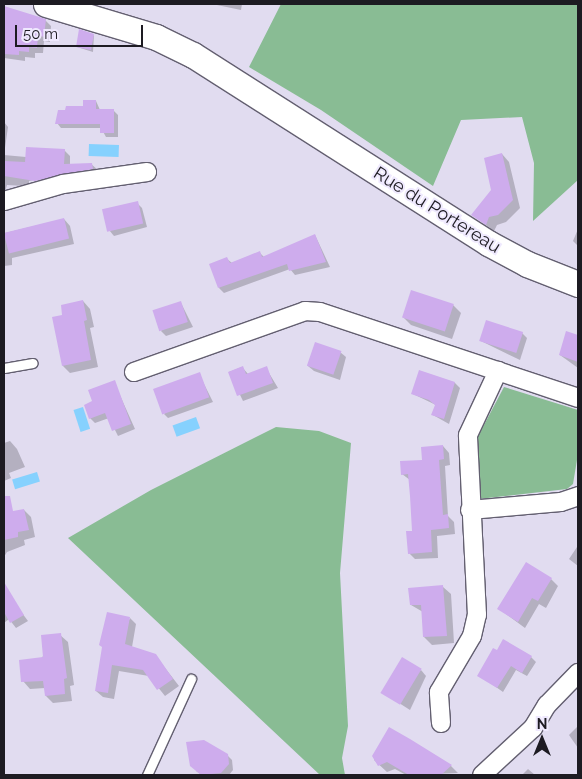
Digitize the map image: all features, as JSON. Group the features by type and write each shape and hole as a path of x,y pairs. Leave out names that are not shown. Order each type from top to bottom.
{"street":[{"name":"Rue du Portereau","path":"46,4 156,37 225,72 488,244 527,264 578,284"},
{"path":"4,201 63,184 147,172"},
{"path":"134,372 305,311 320,312 578,398"},
{"path":"441,722 439,692 472,636 477,615 470,510 468,434 498,371"},
{"path":"470,510 561,502 578,496"},
{"path":"482,775 533,728 547,705 578,675"}],"lane":[{"path":"4,368 33,363"},
{"path":"147,775 191,679"}],"green space":[{"path":"281,4 578,4 578,180 533,221 534,163 522,117 461,120 433,186 321,110 249,67"},
{"path":"504,387 578,410 578,454 573,484 567,489 479,499 476,440"},
{"path":"276,427 319,431 351,443 340,573 348,726 342,758 345,775 320,775 68,538 151,490"}],"water":[{"path":"89,144 119,145 119,157 89,156"},
{"path":"83,407 90,429 81,432 73,410"},
{"path":"196,417 200,428 177,437 173,426"},
{"path":"37,472 40,482 15,489 12,480"}],"building":[{"path":"4,6 46,19 44,37 38,35 37,48 29,47 29,52 19,51 19,55 4,54"},
{"path":"79,29 94,34 91,50 76,47"},
{"path":"83,100 96,100 96,109 114,109 114,133 100,133 100,124 55,124 58,110 65,110 66,106 83,106"},
{"path":"26,147 65,149 64,164 92,163 93,169 35,181 4,176 4,161 25,162"},
{"path":"502,153 513,200 498,215 489,217 486,225 471,215 491,190 484,158"},
{"path":"138,201 143,223 107,232 102,209"},
{"path":"64,218 69,238 9,253 4,233"},
{"path":"315,234 326,262 289,271 287,264 218,288 209,264 227,257 230,263 260,251 262,257"},
{"path":"411,290 454,304 445,331 402,318"},
{"path":"83,300 87,320 84,321 91,360 62,366 52,317 62,315 61,305"},
{"path":"181,301 188,322 159,331 152,310"},
{"path":"486,320 523,332 516,353 479,341"},
{"path":"566,331 578,335 578,362 559,355"},
{"path":"315,342 341,351 333,375 307,366"},
{"path":"243,366 246,374 267,366 273,383 237,396 228,372"},
{"path":"419,370 455,382 444,419 431,415 435,405 429,400 411,394"},
{"path":"200,372 209,397 162,414 153,389"},
{"path":"115,380 131,424 112,431 105,413 89,419 84,405 92,401 88,390"},
{"path":"443,445 444,459 439,460 443,515 448,514 449,528 431,530 432,552 408,554 406,531 412,531 410,496 408,474 401,475 400,461 422,460 421,447"},
{"path":"4,496 10,496 13,511 24,509 29,530 18,532 18,537 4,540"},
{"path":"526,562 552,578 538,601 532,598 518,622 497,609"},
{"path":"4,582 24,615 10,623 4,612"},
{"path":"443,585 447,636 423,637 421,605 410,605 408,588"},
{"path":"107,612 130,617 125,644 156,654 173,679 157,690 143,670 112,665 108,693 95,691 102,647 99,645"},
{"path":"61,633 67,678 64,679 65,694 45,696 43,681 21,682 19,660 43,657 41,635"},
{"path":"503,639 532,656 522,673 511,666 497,688 477,676 493,648 497,650"},
{"path":"402,657 422,669 400,705 380,693"},
{"path":"389,727 452,765 441,775 409,775 387,762 378,766 372,756"},
{"path":"204,740 228,754 229,764 221,773 201,775 190,766 186,742"}]}
